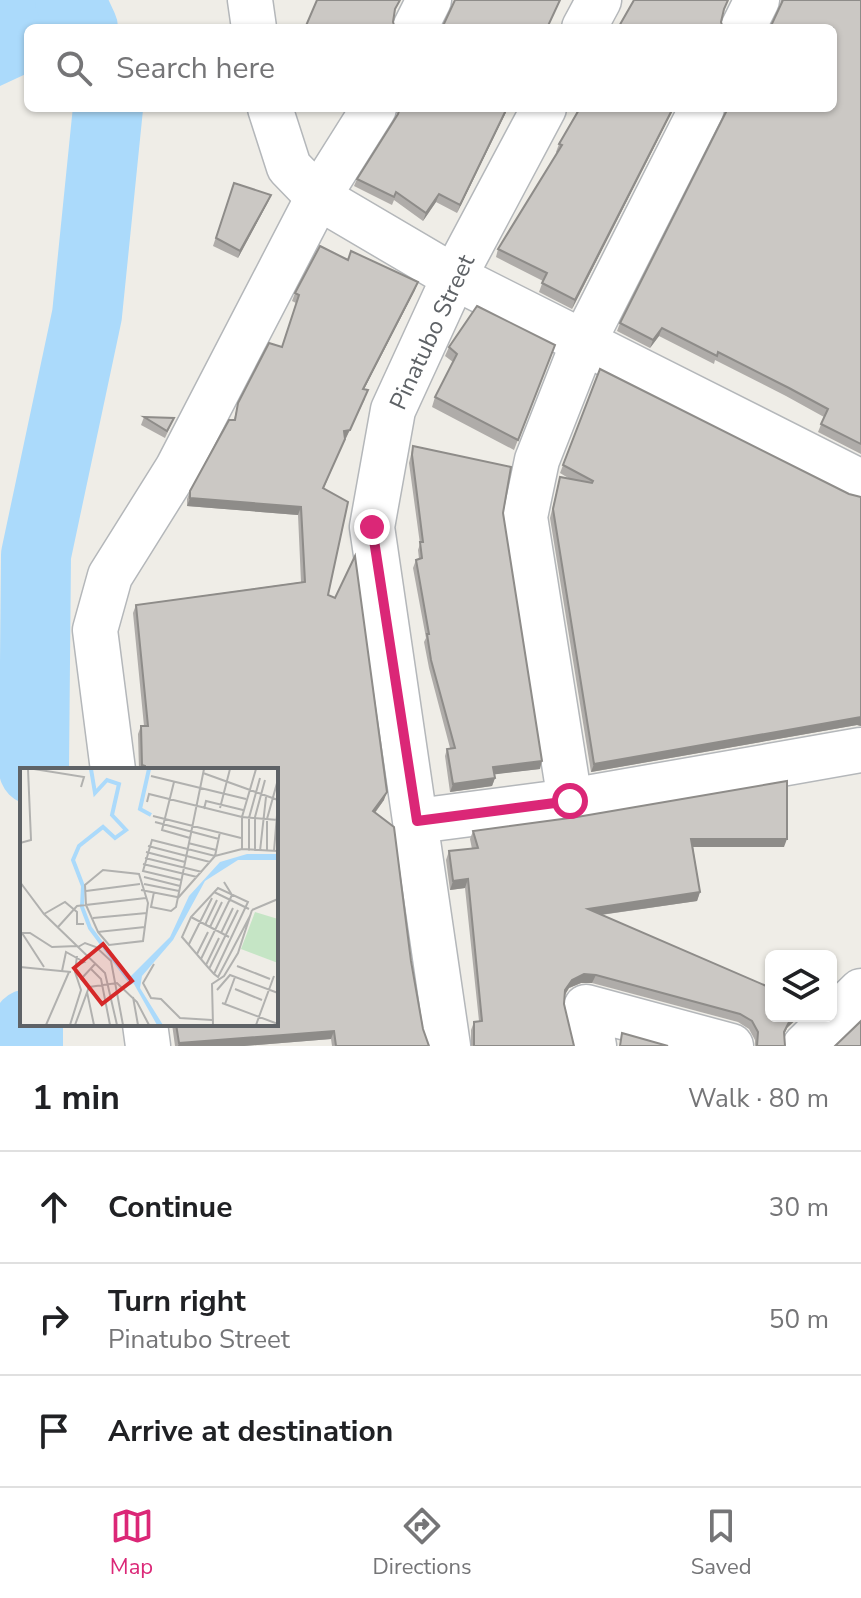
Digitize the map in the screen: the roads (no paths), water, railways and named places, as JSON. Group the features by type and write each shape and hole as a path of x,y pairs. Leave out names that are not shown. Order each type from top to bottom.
{"street":[{"path":"250,0 253,24"},
{"path":"417,24 429,0"},
{"path":"586,24 599,0"},
{"path":"745,24 757,0"},
{"path":"271,112 289,167 318,197 454,277 860,489"},
{"path":"113,768 95,630 110,576 177,469 318,197 371,112"},
{"name":"Pinatubo Street","path":"448,1046 372,527 393,410 454,277 542,112"},
{"path":"570,801 525,517 537,460 583,343 700,112"},
{"path":"417,821 570,801 861,750"},
{"path":"805,1046 861,991"},
{"path":"594,1046 586,1007 731,1046"},
{"path":"145,1026 148,1046"}],"water":[{"path":"0,0 80,0 72,24 24,24 24,75 0,86"}],"waterway":[{"path":"70,0 81,24"},
{"path":"34,768 36,555 87,315 108,112"},
{"path":"28,1026 28,1046"}]}
